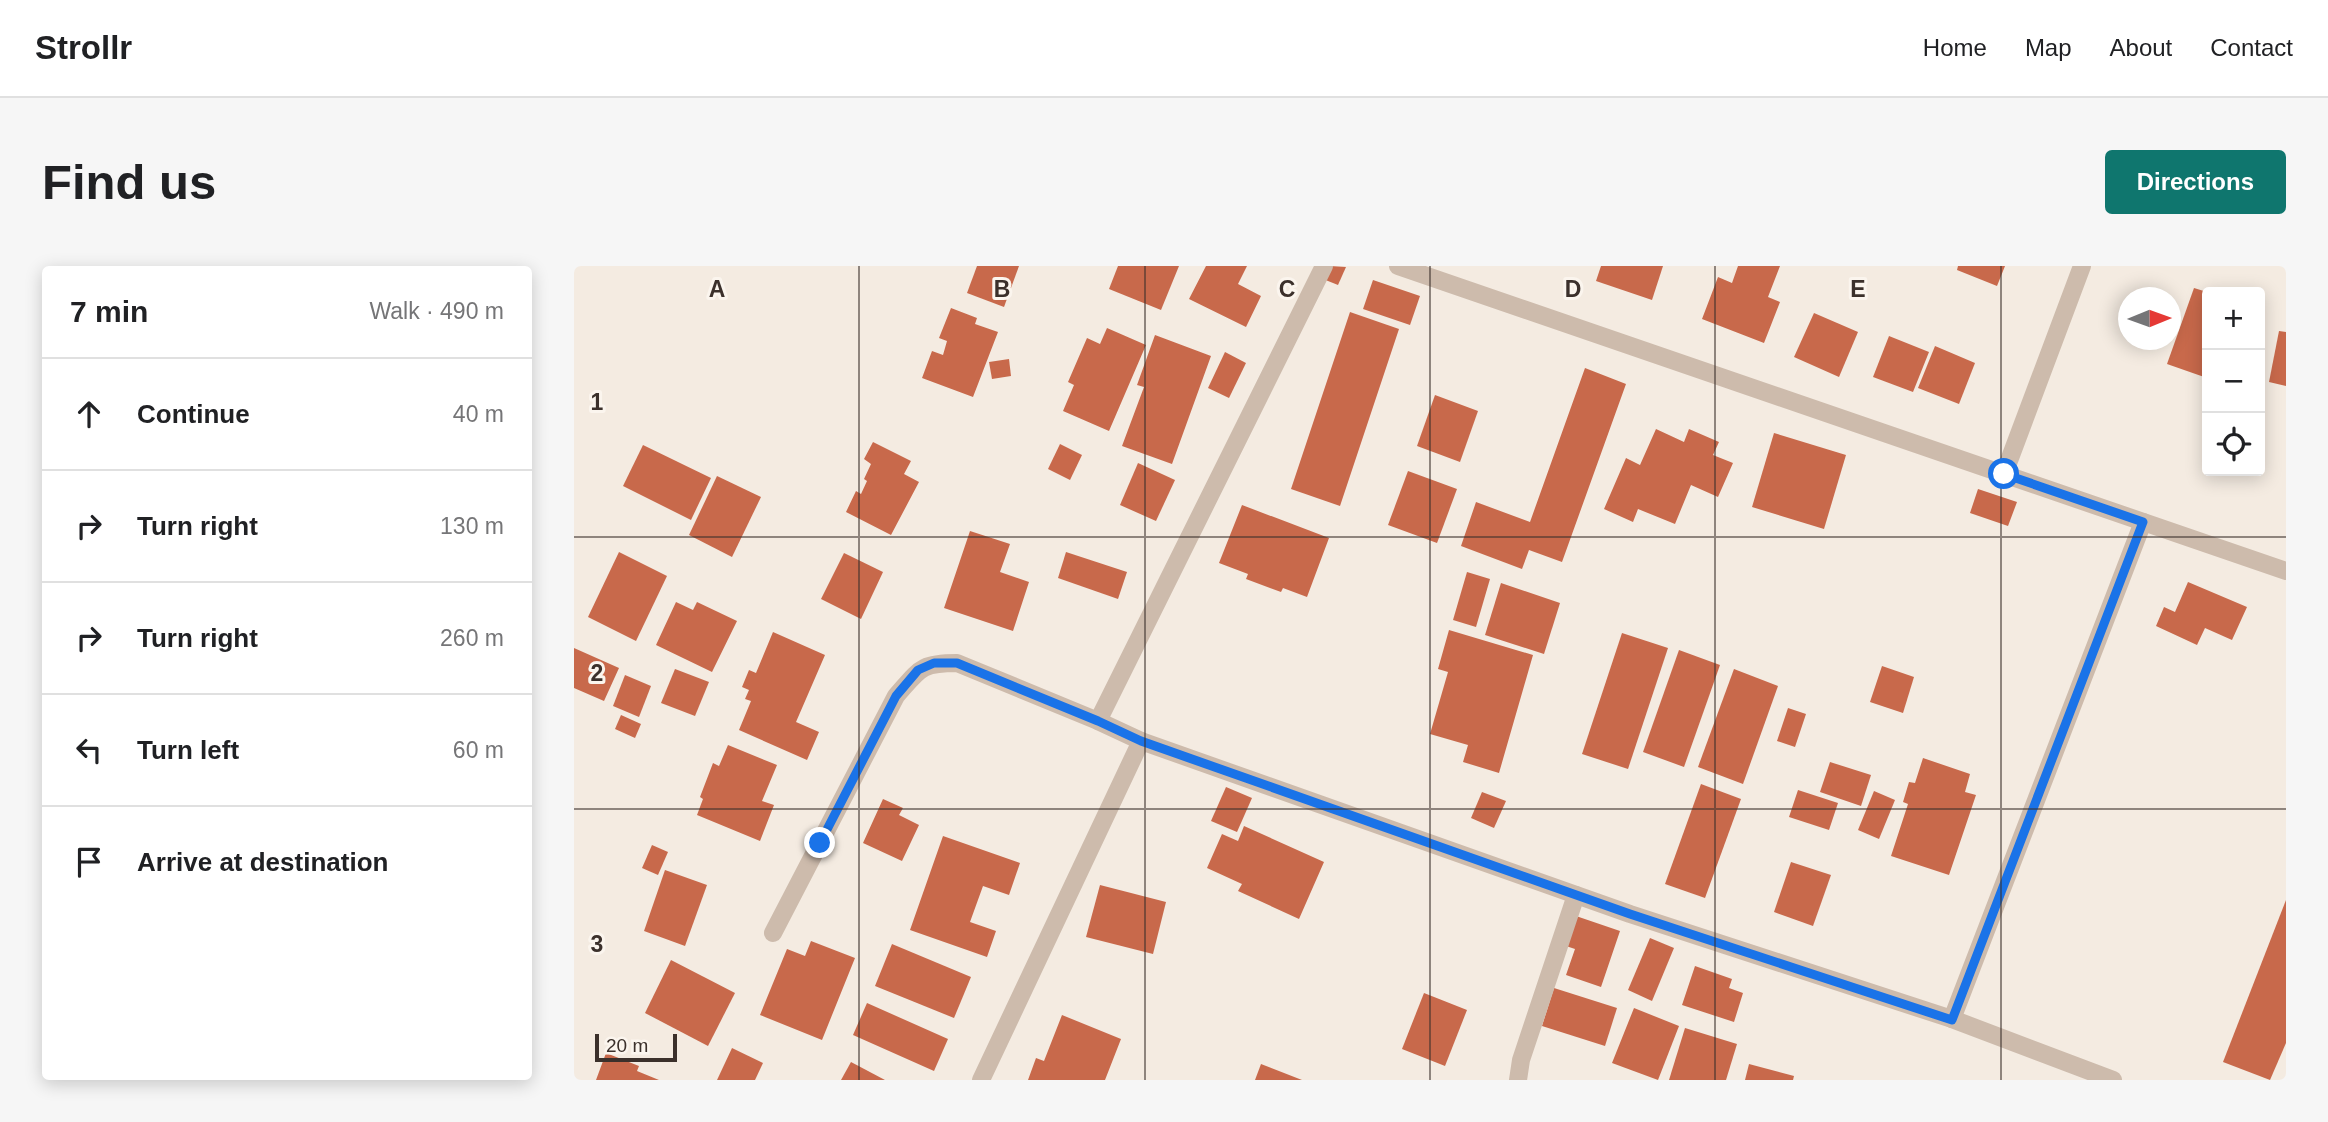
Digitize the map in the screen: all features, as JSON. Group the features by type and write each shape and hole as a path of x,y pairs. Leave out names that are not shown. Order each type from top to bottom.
{"street":[{"path":"1098,721 1324,266"},
{"path":"1398,266 2286,571"},
{"path":"2004,474 2082,266"},
{"path":"1952,1020 2143,522"},
{"path":"773,933 896,696 918,670 934,663 957,663 1141,741 1576,895 1952,1020 2113,1080"},
{"path":"981,1080 1141,741"},
{"path":"1518,1080 1521,1060 1576,895"}],"building":[{"path":"977,266 1019,266 1004,307 967,293"},
{"path":"1118,266 1179,266 1161,310 1109,289"},
{"path":"1206,266 1247,266 1238,284 1261,296 1246,327 1189,299"},
{"path":"1330,266 1346,267 1338,285 1323,279"},
{"path":"1601,266 1663,266 1652,300 1596,281"},
{"path":"1738,266 1780,266 1768,297 1780,302 1764,343 1702,319 1718,277 1732,283"},
{"path":"1958,266 2005,266 1997,286 1957,270"},
{"path":"1373,280 1420,296 1410,325 1363,309"},
{"path":"2194,288 2202,290 2202,376 2167,364 2172,350 2181,350 2181,325"},
{"path":"951,308 977,318 975,324 998,332 973,397 922,378 932,351 943,355 947,341 939,338"},
{"path":"1350,312 1399,329 1340,506 1291,489"},
{"path":"1814,313 1858,332 1839,377 1794,357"},
{"path":"1107,328 1146,345 1109,431 1063,411 1074,385 1068,382 1087,338 1100,344"},
{"path":"2279,331 2286,332 2286,386 2269,382"},
{"path":"1155,335 1211,356 1172,464 1122,446 1144,387 1137,385"},
{"path":"1889,336 1929,352 1913,392 1873,377"},
{"path":"1935,346 1975,363 1959,404 1918,388"},
{"path":"1225,352 1246,363 1229,398 1208,388"},
{"path":"1009,359 1011,376 992,379 989,362"},
{"path":"1585,368 1626,384 1562,562 1529,550 1522,569 1461,546 1476,502 1530,522"},
{"path":"1435,395 1478,411 1460,462 1417,446"},
{"path":"1656,429 1684,442 1689,429 1719,442 1713,455 1733,463 1718,497 1691,485 1675,524 1638,509 1633,522 1604,509 1626,458 1640,465"},
{"path":"1774,433 1846,455 1824,529 1752,507"},
{"path":"873,442 911,461 904,474 919,482 891,535 846,512 856,491 861,494 867,481 864,479 871,464 864,459"},
{"path":"1060,444 1082,455 1070,480 1048,469"},
{"path":"643,445 711,478 691,520 623,486"},
{"path":"1138,463 1175,480 1156,521 1120,505"},
{"path":"1408,471 1457,489 1437,543 1388,525"},
{"path":"717,476 761,497 732,557 689,535"},
{"path":"1978,489 2017,502 2008,526 1970,513"},
{"path":"1242,505 1329,538 1307,597 1283,588 1281,592 1246,579 1248,574 1219,563"},
{"path":"970,531 1010,544 1000,572 1029,582 1013,631 944,608"},
{"path":"619,552 667,576 636,641 588,617"},
{"path":"1066,552 1127,572 1118,599 1058,578"},
{"path":"844,553 883,572 861,619 821,599"},
{"path":"1467,572 1490,579 1476,627 1453,620"},
{"path":"2188,582 2247,607 2232,640 2205,628 2197,645 2156,626 2164,607 2175,612"},
{"path":"1501,583 1560,603 1544,654 1485,635"},
{"path":"676,602 693,610 697,602 737,621 712,672 656,645"},
{"path":"1449,630 1533,655 1499,773 1463,762 1468,745 1430,734 1448,672 1438,669"},
{"path":"773,632 825,655 796,722 819,732 807,760 739,730 751,701 745,699 749,690 742,687 749,670 756,673"},
{"path":"1622,633 1668,648 1628,769 1582,754"},
{"path":"574,648 619,668 604,701 574,688"},
{"path":"1679,650 1720,665 1684,767 1643,752"},
{"path":"1882,666 1914,677 1903,713 1870,702"},
{"path":"675,669 709,682 695,716 661,703"},
{"path":"1734,669 1778,686 1743,784 1698,767"},
{"path":"625,675 651,686 639,717 613,706"},
{"path":"1788,708 1806,714 1795,747 1777,741"},
{"path":"621,715 641,724 635,738 615,729"},
{"path":"728,745 777,765 762,801 774,805 760,841 697,815 703,799 700,797 713,763 719,766"},
{"path":"1923,758 1970,774 1965,792 1976,795 1949,875 1891,856 1908,804 1903,802 1909,782 1915,783"},
{"path":"1830,762 1871,775 1861,806 1820,792"},
{"path":"1701,784 1741,799 1705,898 1665,884"},
{"path":"1226,787 1252,798 1237,832 1211,821"},
{"path":"1798,790 1838,803 1829,830 1789,817"},
{"path":"1874,791 1895,800 1879,839 1858,830"},
{"path":"1482,792 1506,801 1494,828 1471,818"},
{"path":"883,799 903,808 899,815 919,825 902,861 863,843"},
{"path":"1244,826 1324,862 1299,919 1238,891 1242,884 1207,868 1222,834 1238,841"},
{"path":"943,836 1020,863 1009,895 983,886 970,922 996,931 987,957 910,930"},
{"path":"652,845 668,852 658,875 642,868"},
{"path":"1791,862 1831,875 1813,926 1774,912"},
{"path":"665,870 707,885 685,946 644,931"},
{"path":"1100,885 1166,902 1153,954 1086,937"},
{"path":"2286,900 2286,1043 2270,1080 2223,1062"},
{"path":"1576,916 1620,931 1601,987 1566,975 1575,949 1566,946"},
{"path":"1650,938 1674,948 1652,1001 1628,990"},
{"path":"811,941 855,958 822,1040 760,1015 787,949 805,956"},
{"path":"892,944 971,977 954,1018 875,986"},
{"path":"671,960 735,993 708,1046 645,1013"},
{"path":"1695,966 1732,979 1729,988 1743,993 1734,1022 1682,1005"},
{"path":"1554,988 1617,1008 1605,1046 1542,1026"},
{"path":"1424,993 1467,1010 1445,1066 1402,1049"},
{"path":"867,1003 948,1039 934,1071 853,1035"},
{"path":"1634,1008 1679,1026 1658,1080 1612,1063"},
{"path":"1062,1015 1121,1039 1105,1080 1028,1080 1036,1058 1044,1061"},
{"path":"1685,1028 1737,1044 1726,1080 1669,1080"},
{"path":"732,1048 763,1063 755,1080 717,1080"},
{"path":"606,1053 639,1066 637,1071 659,1080 596,1080"},
{"path":"851,1062 885,1080 841,1080"},
{"path":"1261,1064 1302,1080 1255,1080"},
{"path":"1749,1064 1794,1076 1793,1080 1745,1080"}],"route":[{"path":"820,843 896,696 918,670 934,663 957,663 1141,741 1630,914 1952,1020 2143,522 2004,474"}]}
